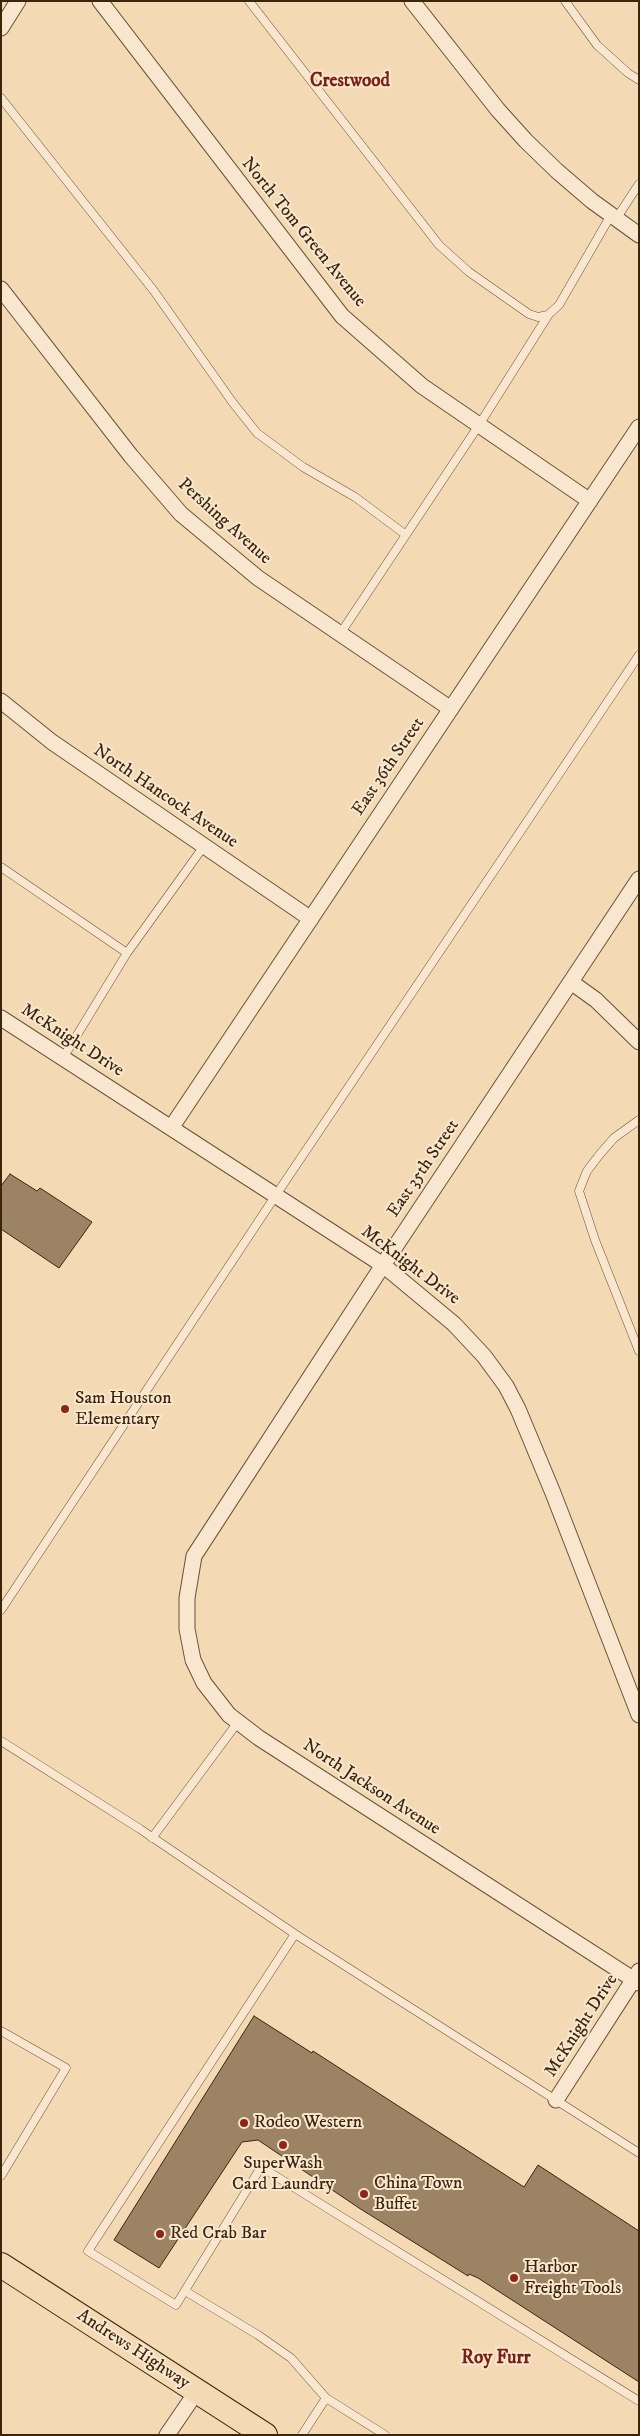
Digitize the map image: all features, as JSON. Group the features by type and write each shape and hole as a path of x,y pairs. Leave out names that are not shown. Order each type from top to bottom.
{"main road":[{"name":"Andrews Highway","path":"1,2265 266,2435"}],"street":[{"path":"1,28 18,1"},
{"name":"North Tom Green Avenue","path":"100,1 342,316 422,386 590,501"},
{"path":"412,1 486,96 526,141 557,171 639,235"},
{"name":"Pershing Avenue","path":"1,289 131,456 181,514 258,578 451,709"},
{"name":"East 36th Street","path":"171,1128 639,427"},
{"name":"North Hancock Avenue","path":"1,701 52,742 311,919"},
{"name":"East 35th Street","path":"194,1556 383,1265 639,879"},
{"path":"571,982 596,1000 639,1042"},
{"name":"McKnight Drive","path":"1,1018 383,1265 454,1324 484,1356 506,1386 553,1493 639,1715"},
{"name":"North Jackson Avenue","path":"194,1556 187,1598 187,1629 193,1660 213,1698 238,1722 259,1738 637,1978"},
{"name":"McKnight Drive","path":"556,2100 637,1978"},
{"path":"167,2435 197,2391"}],"lane":[{"path":"249,1 439,245 469,272 529,314 538,317 549,314"},
{"path":"565,1 596,44 628,73 639,80"},
{"path":"1,98 154,291 232,403 257,433 303,467 355,497 406,535"},
{"path":"340,634 479,425 549,314 559,305 614,217 639,184"},
{"path":"1,1610 276,1195 639,655"},
{"path":"63,1058 127,953 204,846"},
{"path":"1,867 127,953"},
{"path":"639,1120 614,1138 600,1154 587,1171 579,1191 595,1240 639,1351"},
{"path":"152,1838 238,1722"},
{"path":"1,1741 152,1838 295,1934 639,2153"},
{"path":"295,1934 88,2251 176,2305 261,2167 639,2401"},
{"path":"1,2031 66,2068 1,2176"},
{"path":"185,2292 291,2358 326,2398 385,2435"},
{"path":"302,2435 326,2398"}],"building":[{"path":"10,1174 37,1191 40,1188 92,1222 59,1268 1,1229 1,1186"},
{"path":"254,2016 312,2053 313,2051 524,2187 538,2165 639,2231 639,2382 478,2278 469,2274 468,2276 359,2208 258,2140 242,2142 159,2268 114,2240"}],"place":[{"name":"Sam Houston Elementary","path":"65,1409"},
{"name":"Rodeo Western","path":"244,2123"},
{"name":"SuperWash Card Laundry","path":"283,2145"},
{"name":"China Town Buffet","path":"364,2194"},
{"name":"Red Crab Bar","path":"160,2234"},
{"name":"Harbor Freight Tools","path":"514,2278"}],"district":[{"name":"Crestwood","path":"350,82"},
{"name":"Roy Furr","path":"496,2359"}]}
